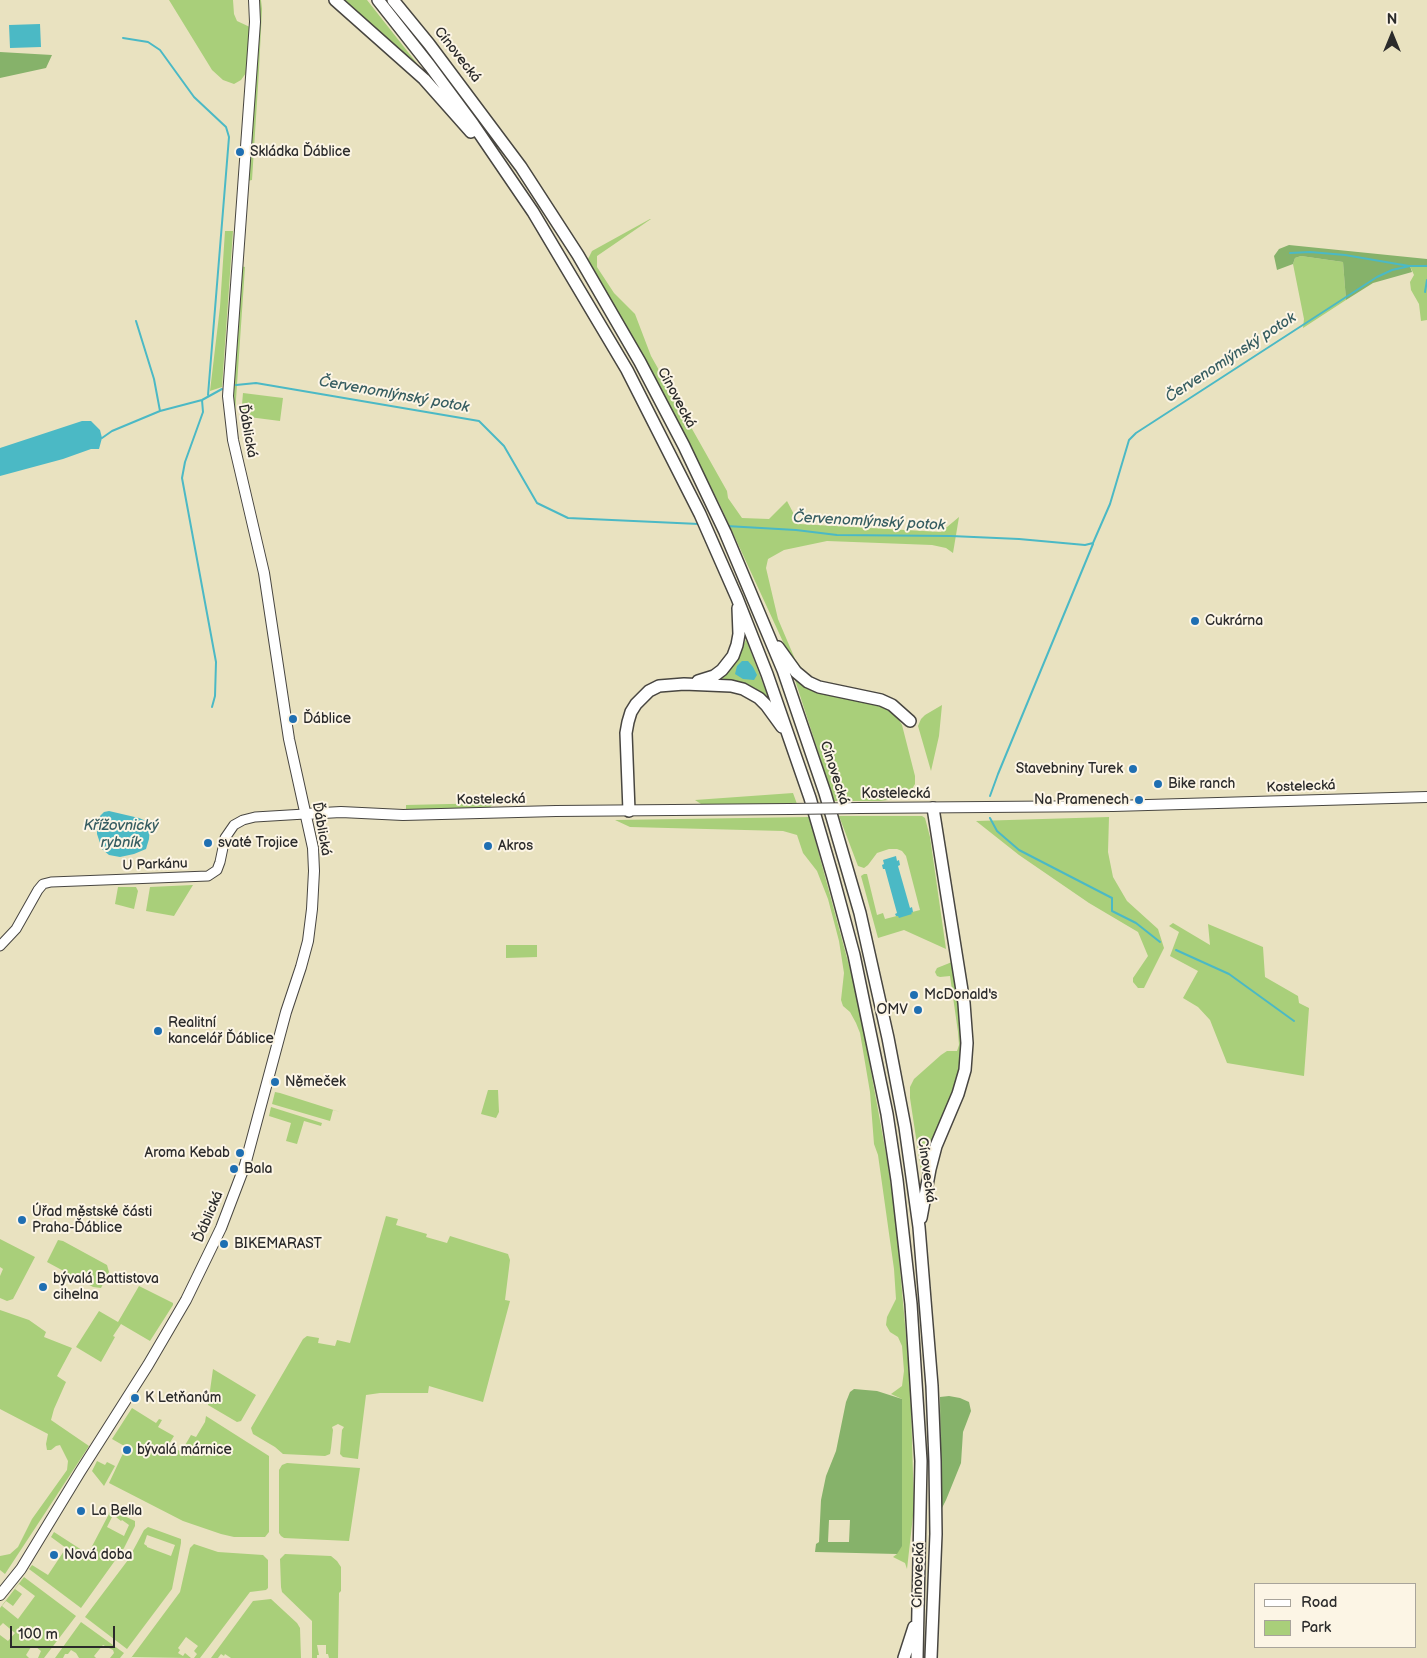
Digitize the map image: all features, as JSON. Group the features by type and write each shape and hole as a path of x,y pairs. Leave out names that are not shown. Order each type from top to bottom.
{"highway":[{"path":"335,0 424,79 471,132 532,212"},
{"name":"Cínovecká","path":"378,0 459,104 532,212 627,370 700,514 768,674 790,739 828,857 854,955 887,1114 897,1180 911,1304 921,1461 920,1598 917,1658"},
{"name":"Cínovecká","path":"393,0 429,44 521,167 578,255 640,362 684,446 725,532 767,631 822,785 862,923 888,1038 919,1227 930,1348 935,1461 936,1534 931,1658"},
{"path":"398,0 429,44"},
{"path":"684,684 714,676 722,670 733,656 739,634 737,598"},
{"path":"767,631 796,672 808,682 819,688 881,700 892,705 910,721"},
{"path":"629,811 626,734 631,712 642,696 659,686 684,684 731,686 751,693 766,705 790,739"},
{"path":"919,1227 936,1146 958,1094 965,1070 967,1043 964,1003 933,808"},
{"path":"904,1658 920,1598"}],"main road":[{"name":"Ďáblická","path":"0,1595 21,1569 148,1365 186,1300 221,1228 245,1165 286,1012 308,941 312,909 313,848 286,724 264,573 233,440 228,396 255,22 254,0"},
{"name":"Kostelecká","path":"305,814 341,812 403,815 1119,806 1427,797"}],"street":[{"name":"U Parkánu","path":"1,945 16,929 38,890 44,884 51,882 208,876 216,870 220,862 224,838 234,825 255,817 305,814"}],"green space":[{"path":"169,0 233,0 234,14 237,21 252,28 246,73 241,80 234,84 223,80 212,70"},
{"path":"257,0 261,0 262,9 259,70 252,180 247,181"},
{"path":"343,0 367,0 426,75"},
{"path":"0,52 52,55 46,68 0,78"},
{"path":"650,219 597,256 597,267 614,293 635,314 651,356 727,491 728,498 742,518 769,519 787,501 799,524 941,532 959,517 953,553 946,548 932,545 827,541 784,550 768,559 766,568 778,619 795,659 806,674 790,657 720,505 671,408 588,259 592,251"},
{"path":"225,231 233,231 222,387 210,391 220,307"},
{"path":"1289,245 1427,259 1427,266 1410,266 1412,272 1373,283 1346,300 1343,262 1301,256 1295,258 1293,264 1277,270 1274,256 1279,249"},
{"path":"1301,256 1343,262 1346,300 1303,328 1304,319 1293,264 1295,258"},
{"path":"241,266 245,267 235,414 232,412"},
{"path":"1410,266 1427,266 1427,320 1421,321 1419,304 1411,290 1410,282 1414,275"},
{"path":"243,393 283,398 280,421 241,416"},
{"path":"746,639 770,702 760,691 748,685 735,681 719,680 718,678 726,674 737,662"},
{"path":"795,680 816,693 880,704 895,713 902,725 915,776 915,784 909,794 897,799 880,801 834,801"},
{"path":"942,705 939,736 931,771 918,726 925,715"},
{"path":"793,793 797,804 701,804 695,800"},
{"path":"493,803 489,809 409,811 406,809 406,805"},
{"path":"839,816 922,816 925,818 930,837 946,949 904,930 878,938 861,876 867,874 877,915 883,913 885,919 920,910 906,856 902,851 889,849 877,853 864,868 858,866"},
{"path":"809,817 857,995 895,1213 911,1406 914,1507 907,1569 905,1563 893,1557 897,1554 902,1399 891,1394 902,1386 904,1371 902,1346 898,1337 890,1332 886,1325 887,1317 896,1299 894,1269 878,1155 874,1144 870,1092 860,1033 850,1012 843,1006 841,1000 844,973 839,941 828,899 817,871 803,853 797,835 783,831 630,827 615,820"},
{"path":"1109,817 1108,852 1113,877 1127,901 1158,929 1164,948 1144,988 1138,988 1133,982 1133,978 1148,956 1138,932 1089,903 1019,855 976,821"},
{"path":"193,885 174,916 146,911 150,887"},
{"path":"118,887 136,887 138,891 134,909 115,904"},
{"path":"1173,923 1210,945 1208,924 1263,947 1265,977 1298,996 1299,1003 1309,1008 1304,1076 1227,1063 1210,1020 1198,1007 1183,998 1198,971 1170,956 1179,932 1169,926"},
{"path":"506,945 537,945 537,957 506,958"},
{"path":"952,962 962,1031 962,1061 952,1098 928,1152 923,1171 921,1171 910,1087 914,1079 941,1055 947,1051 957,1051 959,1045 958,1032 950,976 940,977 935,972 937,968"},
{"path":"488,1090 498,1090 499,1112 496,1118 481,1114"},
{"path":"275,1092 340,1112 333,1110 330,1121 272,1104"},
{"path":"271,1107 322,1123 321,1126 304,1121 297,1144 286,1141 291,1123 269,1116"},
{"path":"386,1216 398,1219 396,1225 427,1234 426,1237 447,1243 450,1236 508,1254 510,1260 505,1300 510,1301 483,1402 429,1386 428,1393 380,1393 366,1395 358,1459 343,1457 340,1454 342,1430 344,1427 338,1424 332,1427 330,1454 325,1456 283,1454 253,1434 251,1428 303,1339 307,1336 319,1338 318,1343 335,1346 337,1340 350,1343"},
{"path":"0,1239 35,1257 13,1299 7,1301 0,1298 0,1276 3,1269 0,1267"},
{"path":"58,1240 107,1265 109,1272 101,1288 93,1287 47,1262"},
{"path":"139,1286 173,1303 150,1341 121,1324 101,1362 76,1347 99,1311 118,1322"},
{"path":"0,1310 29,1320 46,1332 44,1337 72,1348 57,1376 66,1382 51,1420 89,1446 5,1574 0,1570 0,1556 10,1554 18,1547 32,1519 67,1470 68,1461 60,1445 47,1450 48,1434 0,1409"},
{"path":"213,1369 256,1395 241,1421 237,1422 208,1405"},
{"path":"854,1389 877,1391 902,1399 902,1546 897,1554 815,1552 816,1544 819,1542 821,1500 826,1476 836,1451 846,1402 850,1392","holes":["829,1520 850,1520 849,1542 828,1542"]},
{"path":"949,1396 969,1402 971,1411 963,1432 961,1463 941,1510 940,1397"},
{"path":"132,1408 156,1423 159,1419 162,1420 158,1427 174,1436 169,1444 181,1452 191,1435 196,1437 205,1422 206,1416 269,1456 269,1532 265,1537 234,1537 183,1521 109,1483 126,1447 112,1439"},
{"path":"97,1461 105,1465 107,1462 115,1466 104,1486 92,1471"},
{"path":"287,1463 360,1468 349,1541 284,1538 281,1536 279,1533 279,1470 282,1465"},
{"path":"111,1510 135,1521 135,1526 124,1548 81,1608 29,1569 32,1565 48,1575 66,1548 51,1537 54,1532 88,1554","holes":["112,1517 116,1517 129,1525 124,1536 107,1527"]},
{"path":"148,1527 181,1539 181,1543 172,1589 127,1649 85,1617 128,1560 144,1530","holes":["147,1535 175,1545 171,1556 147,1547 144,1544"]},
{"path":"194,1544 218,1552 263,1555 268,1560 268,1588 266,1590 250,1592 200,1658 194,1658 197,1654 194,1651 198,1646 186,1637 178,1648 180,1650 178,1653 183,1656 185,1653 191,1658 131,1658 180,1592 190,1548"},
{"path":"285,1554 331,1556 341,1567 338,1658 329,1658 328,1654 326,1654 326,1645 317,1645 319,1655 317,1655 317,1658 312,1658 312,1621 282,1592 280,1559"},
{"path":"24,1577 76,1616 44,1658 38,1658 41,1651 35,1646 31,1647 26,1655 29,1658 0,1658 0,1635 8,1641 15,1633 3,1623 0,1626 0,1608","holes":["19,1584 35,1596 18,1619 2,1606 6,1601 13,1606 22,1594 15,1589"]},
{"path":"271,1599 300,1628 301,1658 231,1658 221,1654 218,1658 211,1658 253,1601"},
{"path":"81,1622 124,1653 120,1658 110,1658 114,1653 113,1650 103,1645 94,1656 96,1658 79,1658 71,1650 63,1658 55,1658"}],"water":[{"path":"40,24 41,47 10,48 9,25"},
{"path":"82,421 91,421 100,430 102,438 99,449 91,449 63,459 0,476 0,448"},
{"path":"742,661 748,661 753,667 757,675 754,680 743,679 735,674 737,666"},
{"name":"Křížovnický rybník","path":"109,811 146,821 150,826 146,849 120,857 109,855 102,849 97,834 97,826 100,816 104,812"},
{"path":"896,856 897,861 899,860 900,865 898,866 910,908 912,907 913,912 899,918 895,914 897,913 885,869 883,869 882,865 884,864 883,860"}],"waterway":[{"path":"123,38 148,42 160,50 194,97 226,127 229,137 208,395"},
{"path":"1290,253 1310,252 1345,255 1409,266"},
{"name":"Červenomlýnský potok","path":"726,526 796,530 837,535 951,536 1019,539 1085,545 1093,543 1110,504 1129,440 1136,433 1377,277 1392,270 1410,266 1427,266"},
{"path":"1425,292 1427,280"},
{"path":"136,321 154,379 160,411"},
{"name":"Červenomlýnský potok","path":"236,385 256,383 479,421 504,446 537,503 568,518 699,524"},
{"name":"Červenomlýnský potok","path":"102,438 112,431 160,411 202,400 222,389"},
{"path":"202,400 203,412 185,462 182,478 216,662 215,696 212,707"},
{"path":"990,796 1093,544"},
{"path":"990,818 997,831 1019,850 1112,898 1112,911 1136,923 1160,942"},
{"path":"1176,950 1229,974 1294,1021"}],"place":[{"name":"Skládka Ďáblice","path":"240,152"},
{"name":"Cukrárna","path":"1195,621"},
{"name":"Ďáblice","path":"293,719"},
{"name":"Stavebniny Turek","path":"1133,769"},
{"name":"Bike ranch","path":"1158,784"},
{"name":"Na Pramenech","path":"1139,800"},
{"name":"svaté Trojice","path":"208,843"},
{"name":"Akros","path":"488,846"},
{"name":"McDonald's","path":"914,995"},
{"name":"OMV","path":"918,1010"},
{"name":"Realitní kancelář Ďáblice","path":"158,1031"},
{"name":"Němeček","path":"275,1082"},
{"name":"Aroma Kebab","path":"240,1153"},
{"name":"Bala","path":"234,1169"},
{"name":"Úřad městské části Praha-Ďáblice","path":"22,1220"},
{"name":"BIKEMARAST","path":"224,1244"},
{"name":"bývalá Battistova cihelna","path":"43,1287"},
{"name":"K Letňanům","path":"135,1398"},
{"name":"bývalá márnice","path":"127,1450"},
{"name":"La Bella","path":"81,1511"},
{"name":"Nová doba","path":"54,1555"}]}
